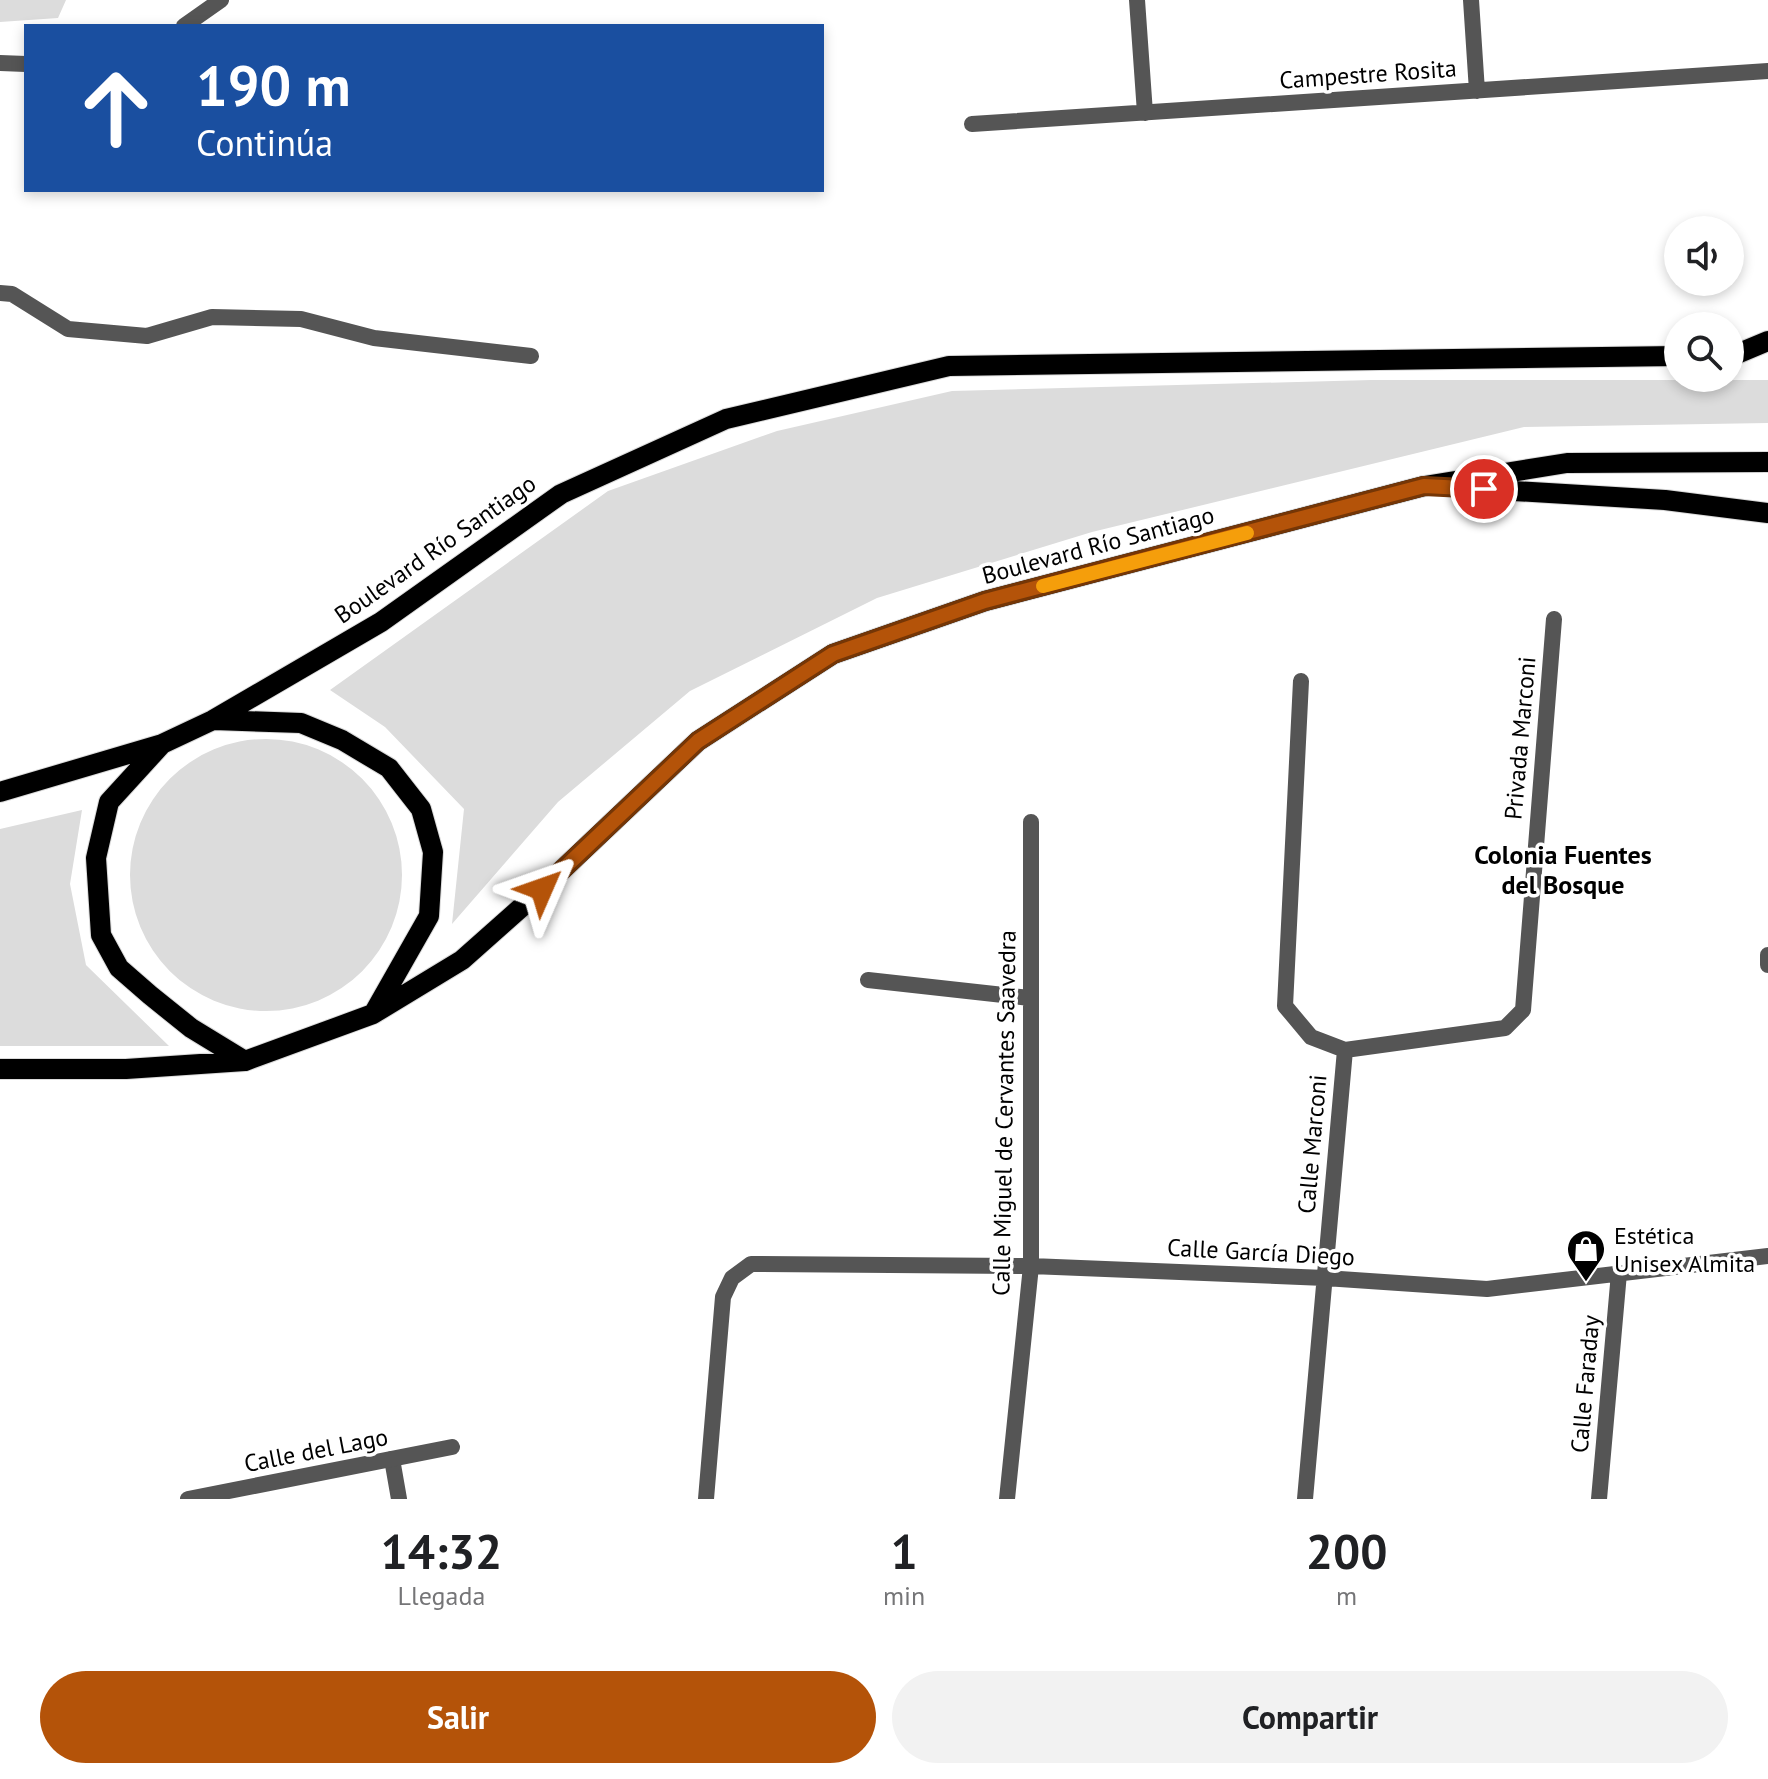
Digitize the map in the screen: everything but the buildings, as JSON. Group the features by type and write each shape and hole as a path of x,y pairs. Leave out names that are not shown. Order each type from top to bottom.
{"main road":[{"path":"1744,351 1768,341"},
{"name":"Boulevard Río Santiago","path":"0,792 162,744 213,720 381,622 561,494 726,419 949,366 1664,356"},
{"path":"1744,356 1768,356"},
{"name":"Boulevard Río Santiago","path":"0,1069 126,1069 245,1061 373,1014 462,960 698,741 833,654 985,601 1424,486 1567,463 1768,462"},
{"path":"1424,486 1665,500 1768,513"},
{"path":"213,720 301,723 342,740 389,768 421,809 433,852 429,916 373,1014"},
{"path":"162,744 109,802 96,858 101,935 119,968 191,1028 245,1061"}],"street":[{"path":"187,24 221,0"},
{"path":"1137,0 1145,113"},
{"path":"1471,0 1477,91"},
{"path":"0,63 24,64"},
{"name":"Campestre Rosita","path":"972,124 1768,71"},
{"path":"0,293 12,294 68,329 147,336 212,317 301,319 374,338 531,356"},
{"name":"Privada Marconi","path":"1345,1050 1505,1028 1523,1010 1554,619"},
{"name":"Calle Marconi","path":"1301,681 1285,1006 1311,1037 1345,1050 1305,1499"},
{"name":"Calle Miguel de Cervantes Saavedra","path":"1007,1499 1031,1266 1031,822"},
{"path":"1768,955 1768,965"},
{"path":"868,980 1030,998"},
{"name":"Calle García Diego","path":"706,1499 723,1297 732,1278 751,1264 1031,1266 1325,1278 1487,1289 1768,1256"},
{"name":"Calle Faraday","path":"1599,1499 1619,1273"},
{"name":"Calle del Lago","path":"188,1499 220,1496 452,1447"},
{"path":"392,1459 399,1499"}],"shaded area":[{"path":"0,0 66,0 58,18 0,22"},
{"path":"1371,380 1664,380 1664,392 1744,392 1744,380 1768,380 1768,423 1524,427 1092,532 877,598 690,691 558,802 452,924 464,809 385,727 330,690 608,491 777,431 952,391"},
{"path":"266,739 318,749 342,762 362,779 379,799 392,823 402,875 392,927 379,951 362,971 342,988 318,1001 266,1011 214,1001 190,988 170,971 153,951 140,927 130,875 140,823 153,799 170,779 190,762 214,749"},
{"path":"82,810 70,884 86,965 169,1046 0,1046 0,829"}],"slow traffic":[{"path":"1043,586 1247,533"}],"place":[{"name":"Estética Unisex Almita","path":"1586,1283"}],"district":[{"name":"Colonia Fuentes del Bosque","path":"1563,869"}],"route":[{"path":"542,889 698,741 833,654 985,601 1424,486 1484,489"}]}
